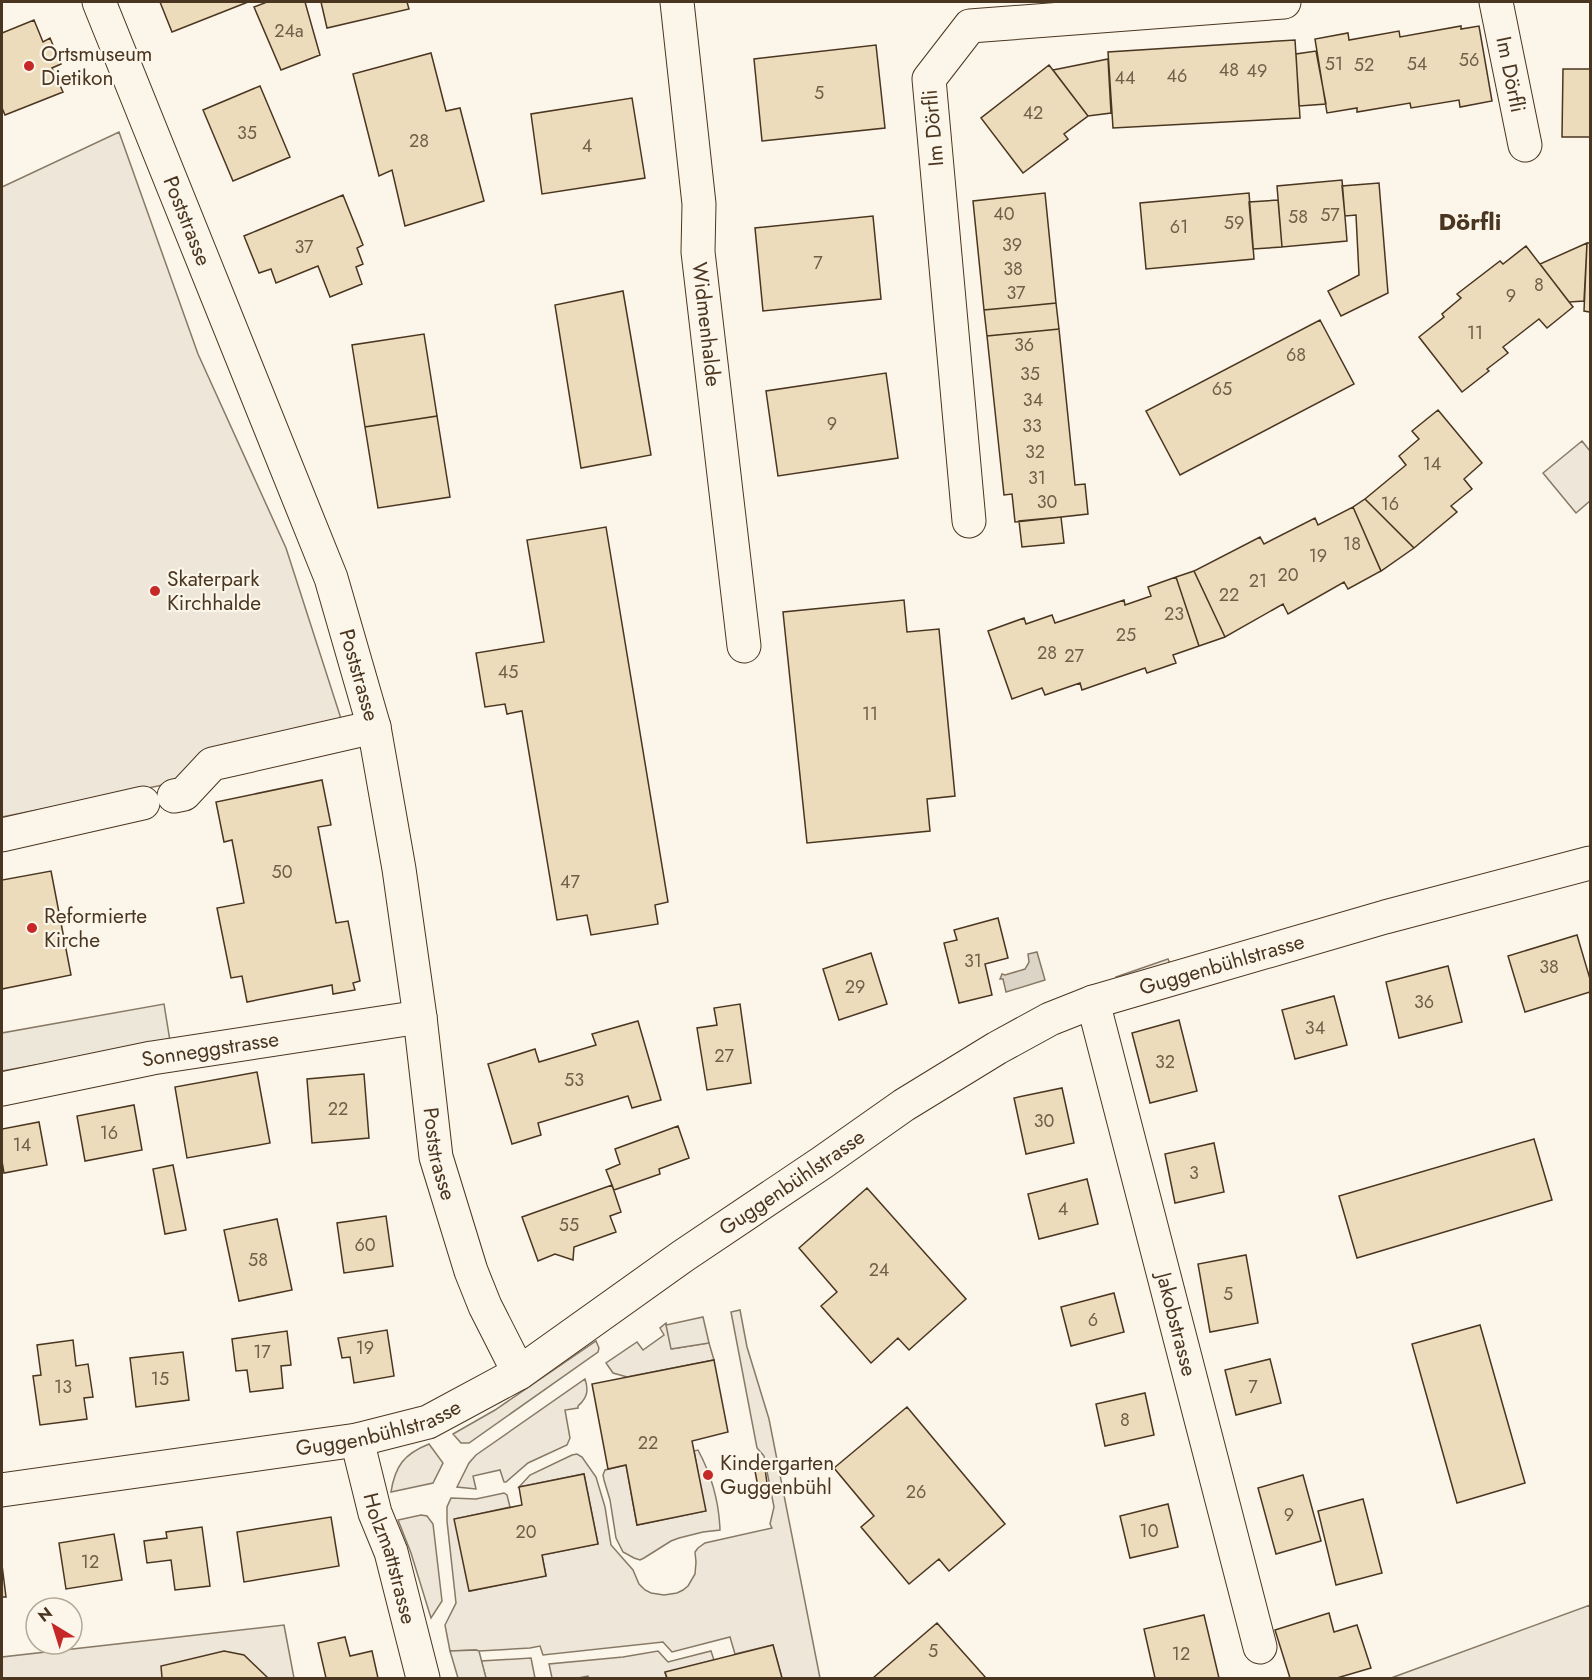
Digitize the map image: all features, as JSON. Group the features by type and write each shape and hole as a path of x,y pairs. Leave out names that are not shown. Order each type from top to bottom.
{"street":[{"name":"Poststrasse","path":"99,2 331,578 374,727 399,869 420,1017 436,1157 471,1271 485,1306 519,1372"},
{"name":"Widmenhalde","path":"677,2 699,204 698,252 744,646"},
{"name":"Im Dörfli","path":"969,521 929,79 970,26 1284,2"},
{"name":"Im Dörfli","path":"1496,2 1525,145"},
{"path":"2,835 184,794 212,764 374,727"},
{"name":"Guggenbühlstrasse","path":"2,1490 357,1440 429,1422 519,1372 683,1256 904,1105 997,1048 1050,1019 1093,1002 1385,917 1590,863"},
{"name":"Jakobstrasse","path":"1093,1002 1260,1647"},
{"name":"Sonneggstrasse","path":"2,1089 152,1058 420,1017"},
{"name":"Holzmattstrasse","path":"357,1440 375,1512 391,1552 423,1678"}],"shaded area":[{"path":"119,132 198,354 286,548 345,731 225,744 183,781 2,817 2,187"},
{"path":"1582,441 1590,451 1590,501 1576,513 1543,473"},
{"path":"1037,952 1045,980 1006,992 1003,979 1000,979 1002,974 1025,969 1029,962 1028,954"},
{"path":"1168,959 1172,969 1119,987 1116,977"},
{"path":"164,1004 170,1041 2,1071 2,1033"},
{"path":"740,1310 747,1347 769,1419 820,1678 782,1678 773,1645 735,1654 730,1637 672,1652 663,1642 543,1655 540,1646 450,1651 445,1625 456,1603 447,1521 447,1507 451,1498 476,1499 504,1493 507,1495 510,1507 455,1519 470,1591 546,1576 542,1555 598,1544 584,1474 519,1487 530,1475 572,1455 577,1454 582,1457 596,1477 605,1507 611,1545 633,1570 639,1584 651,1593 664,1595 677,1593 688,1586 695,1574 695,1552 705,1543 772,1528 770,1524 774,1507 764,1456 757,1448 731,1312"},
{"path":"703,1317 709,1343 671,1349 666,1325"},
{"path":"666,1323 672,1349 709,1343 714,1360 627,1377 613,1373 606,1363 637,1342 643,1350 664,1335 660,1328"},
{"path":"596,1341 598,1352 469,1443 461,1443 453,1434 495,1410"},
{"path":"585,1379 587,1391 578,1408 565,1410 570,1438 567,1445 528,1463 506,1482 500,1470 473,1476 476,1489 457,1487 469,1463 476,1455"},
{"path":"429,1444 443,1463 433,1483 391,1492 395,1475 402,1462 413,1452"},
{"path":"698,1450 714,1488 720,1530 671,1541 640,1560 623,1552 616,1538 610,1500 603,1475 605,1470 626,1465 637,1525 705,1511 694,1451"},
{"path":"421,1515 427,1516 433,1524 442,1601 431,1618 398,1520"},
{"path":"1590,1605 1590,1678 1391,1678"},
{"path":"284,1625 294,1678 2,1678 2,1657 24,1655 84,1656 84,1648"},
{"path":"450,1651 479,1651 486,1678 458,1678"},
{"path":"658,1651 668,1662 711,1651 714,1660 665,1673 667,1678 589,1678 588,1676 552,1678 549,1664 623,1657"},
{"path":"531,1658 535,1678 486,1678 481,1661"}],"building":[{"path":"160,2 248,2 172,32"},
{"path":"267,2 305,2 320,55 281,70 254,7"},
{"path":"321,2 407,2 409,9 327,28"},
{"name":"Ortsmuseum Dietikon","path":"34,20 43,42 50,38 61,64 52,68 63,92 5,115 2,108 2,33"},
{"path":"1461,26 1461,29 1479,26 1492,101 1460,107 1459,100 1411,108 1410,103 1357,112 1357,108 1327,113 1315,39 1348,33 1349,40 1399,31 1400,37"},
{"path":"1295,40 1300,118 1113,128 1108,52"},
{"path":"876,45 885,128 762,141 754,59"},
{"path":"1316,51 1326,104 1299,106 1296,54"},
{"path":"431,53 446,111 460,108 484,201 405,226 392,170 379,176 353,74"},
{"path":"1108,59 1111,113 1088,116 1053,70"},
{"path":"1049,65 1088,116 1064,134 1068,139 1023,173 981,118"},
{"path":"1563,69 1590,69 1590,137 1562,137"},
{"path":"260,86 290,157 233,181 203,110"},
{"path":"632,98 645,178 542,194 531,114"},
{"path":"1342,180 1347,241 1282,247 1277,186"},
{"path":"1379,183 1388,293 1341,316 1328,291 1359,275 1356,215 1345,216 1342,186"},
{"path":"1045,193 1056,303 984,310 973,201"},
{"path":"1249,193 1254,259 1146,269 1140,203"},
{"path":"343,195 363,245 357,248 363,264 356,267 362,284 330,297 318,266 276,283 271,269 259,273 244,236"},
{"path":"1278,200 1282,247 1253,249 1249,202"},
{"path":"873,216 881,299 763,311 755,228"},
{"path":"1587,243 1584,301 1569,302 1540,264"},
{"path":"1587,243 1590,243 1590,312 1584,311"},
{"path":"1526,246 1573,307 1547,328 1539,319 1503,347 1508,353 1462,392 1419,337 1444,317 1442,314 1461,298 1457,294 1500,261 1503,264"},
{"path":"623,291 651,455 581,468 555,305"},
{"path":"1056,303 1059,329 987,336 984,310"},
{"path":"1320,320 1354,384 1180,475 1146,411"},
{"path":"1059,329 1075,485 1085,484 1088,514 1015,522 1012,494 1004,495 987,336"},
{"path":"424,334 437,416 365,427 352,345"},
{"path":"886,373 898,458 778,476 766,391"},
{"path":"1438,410 1482,463 1464,479 1472,489 1451,506 1457,512 1414,548 1365,499 1406,465 1399,456 1419,439 1412,431"},
{"path":"437,416 450,497 378,508 365,427"},
{"path":"1365,499 1414,548 1381,571 1353,507"},
{"path":"1353,507 1381,571 1348,589 1344,582 1288,614 1283,604 1225,637 1194,571 1260,537 1264,544 1315,518 1318,525"},
{"path":"1061,517 1064,543 1022,547 1019,521"},
{"path":"606,527 668,902 655,905 658,924 591,935 587,915 557,920 522,711 507,714 505,704 485,707 476,653 544,642 527,540"},
{"path":"1194,571 1225,637 1199,646 1176,577"},
{"path":"1176,577 1199,646 1173,655 1176,663 1147,673 1145,668 1082,690 1080,683 1045,695 1042,688 1012,699 988,631 1024,618 1026,624 1052,615 1055,623 1124,600 1125,605 1151,596 1148,587"},
{"path":"904,600 907,632 939,629 955,796 927,799 930,831 807,843 783,612"},
{"path":"322,780 331,825 318,827 336,923 348,921 360,981 353,983 355,990 333,994 332,985 247,1002 242,976 231,978 217,908 244,903 232,840 224,842 216,802"},
{"name":"Reformierte Kirche","path":"51,871 71,975 2,989 2,880"},
{"path":"998,918 1008,958 985,964 992,995 959,1003 944,943 957,940 954,930"},
{"path":"1577,935 1590,979 1590,992 1525,1012 1508,956"},
{"path":"871,953 887,1004 839,1020 823,969"},
{"path":"1448,966 1462,1022 1399,1038 1386,982"},
{"path":"1334,996 1347,1045 1295,1059 1282,1010"},
{"path":"740,1004 751,1083 707,1090 697,1028 717,1025 714,1008"},
{"path":"1179,1020 1197,1091 1150,1103 1132,1033"},
{"path":"638,1021 661,1100 632,1108 628,1096 538,1123 541,1135 512,1144 488,1064 535,1049 539,1062 596,1045 592,1034"},
{"path":"257,1072 270,1143 187,1158 175,1087"},
{"path":"364,1074 369,1138 312,1143 307,1079"},
{"path":"1062,1088 1074,1143 1026,1154 1014,1098"},
{"path":"134,1105 142,1150 85,1161 77,1116"},
{"path":"39,1122 47,1165 4,1173 2,1129"},
{"path":"678,1126 689,1158 659,1169 660,1174 614,1190 606,1170 620,1164 615,1149"},
{"path":"1534,1139 1552,1200 1357,1258 1339,1196"},
{"path":"1214,1143 1224,1192 1175,1203 1165,1154"},
{"path":"173,1165 186,1230 165,1234 153,1169"},
{"path":"1087,1179 1098,1224 1039,1239 1028,1194"},
{"path":"612,1185 621,1212 610,1216 616,1232 574,1247 573,1260 555,1254 538,1261 522,1217"},
{"path":"867,1188 966,1299 909,1350 898,1338 871,1363 821,1306 837,1292 799,1248"},
{"path":"386,1216 393,1266 344,1273 337,1223"},
{"path":"277,1219 292,1290 239,1301 224,1230"},
{"path":"1246,1255 1258,1323 1210,1332 1198,1264"},
{"path":"1114,1293 1124,1332 1071,1346 1061,1307"},
{"path":"1480,1325 1525,1483 1457,1503 1412,1344"},
{"path":"387,1330 394,1376 354,1383 350,1357 342,1358 338,1338"},
{"path":"287,1331 291,1365 281,1366 283,1388 250,1392 247,1370 236,1371 232,1339"},
{"path":"73,1340 76,1366 88,1364 93,1397 84,1398 87,1419 40,1425 33,1376 41,1375 37,1345"},
{"path":"183,1352 189,1400 136,1407 130,1358"},
{"path":"1270,1359 1281,1403 1236,1415 1225,1370"},
{"path":"714,1360 728,1432 692,1441 706,1511 637,1525 626,1465 608,1469 592,1384"},
{"path":"1145,1393 1154,1435 1105,1446 1096,1404"},
{"path":"907,1407 1005,1524 949,1571 939,1559 909,1584 861,1527 874,1516 834,1468"},
{"path":"765,1469 768,1490 759,1492 755,1471"},
{"path":"584,1474 598,1544 542,1555 546,1576 469,1591 454,1519 522,1505 519,1487"},
{"path":"1303,1475 1321,1541 1276,1554 1258,1488"},
{"path":"1363,1499 1382,1573 1336,1585 1318,1511"},
{"path":"1168,1504 1178,1547 1130,1558 1120,1516"},
{"path":"331,1517 339,1566 244,1582 237,1532"},
{"path":"202,1527 210,1586 175,1590 171,1560 147,1563 144,1541 167,1538 166,1532"},
{"path":"114,1534 122,1580 66,1589 59,1543"},
{"path":"2,1565 6,1597 2,1597"},
{"path":"1329,1613 1334,1632 1357,1625 1371,1668 1337,1678 1290,1678 1275,1630"},
{"path":"1204,1615 1219,1678 1155,1678 1144,1629"},
{"path":"937,1623 986,1678 873,1678"},
{"path":"345,1637 350,1656 372,1651 378,1678 326,1678 318,1643"},
{"path":"773,1645 782,1678 667,1678 665,1672"},
{"path":"224,1651 244,1655 268,1678 162,1678 161,1666"}],"place":[{"name":"Ortsmuseum Dietikon","path":"29,66"},
{"name":"Skaterpark Kirchhalde","path":"155,591"},
{"name":"Reformierte Kirche","path":"32,928"},
{"name":"Kindergarten Guggenbühl","path":"708,1475"}],"district":[{"name":"Dörfli","path":"1470,222"}]}
